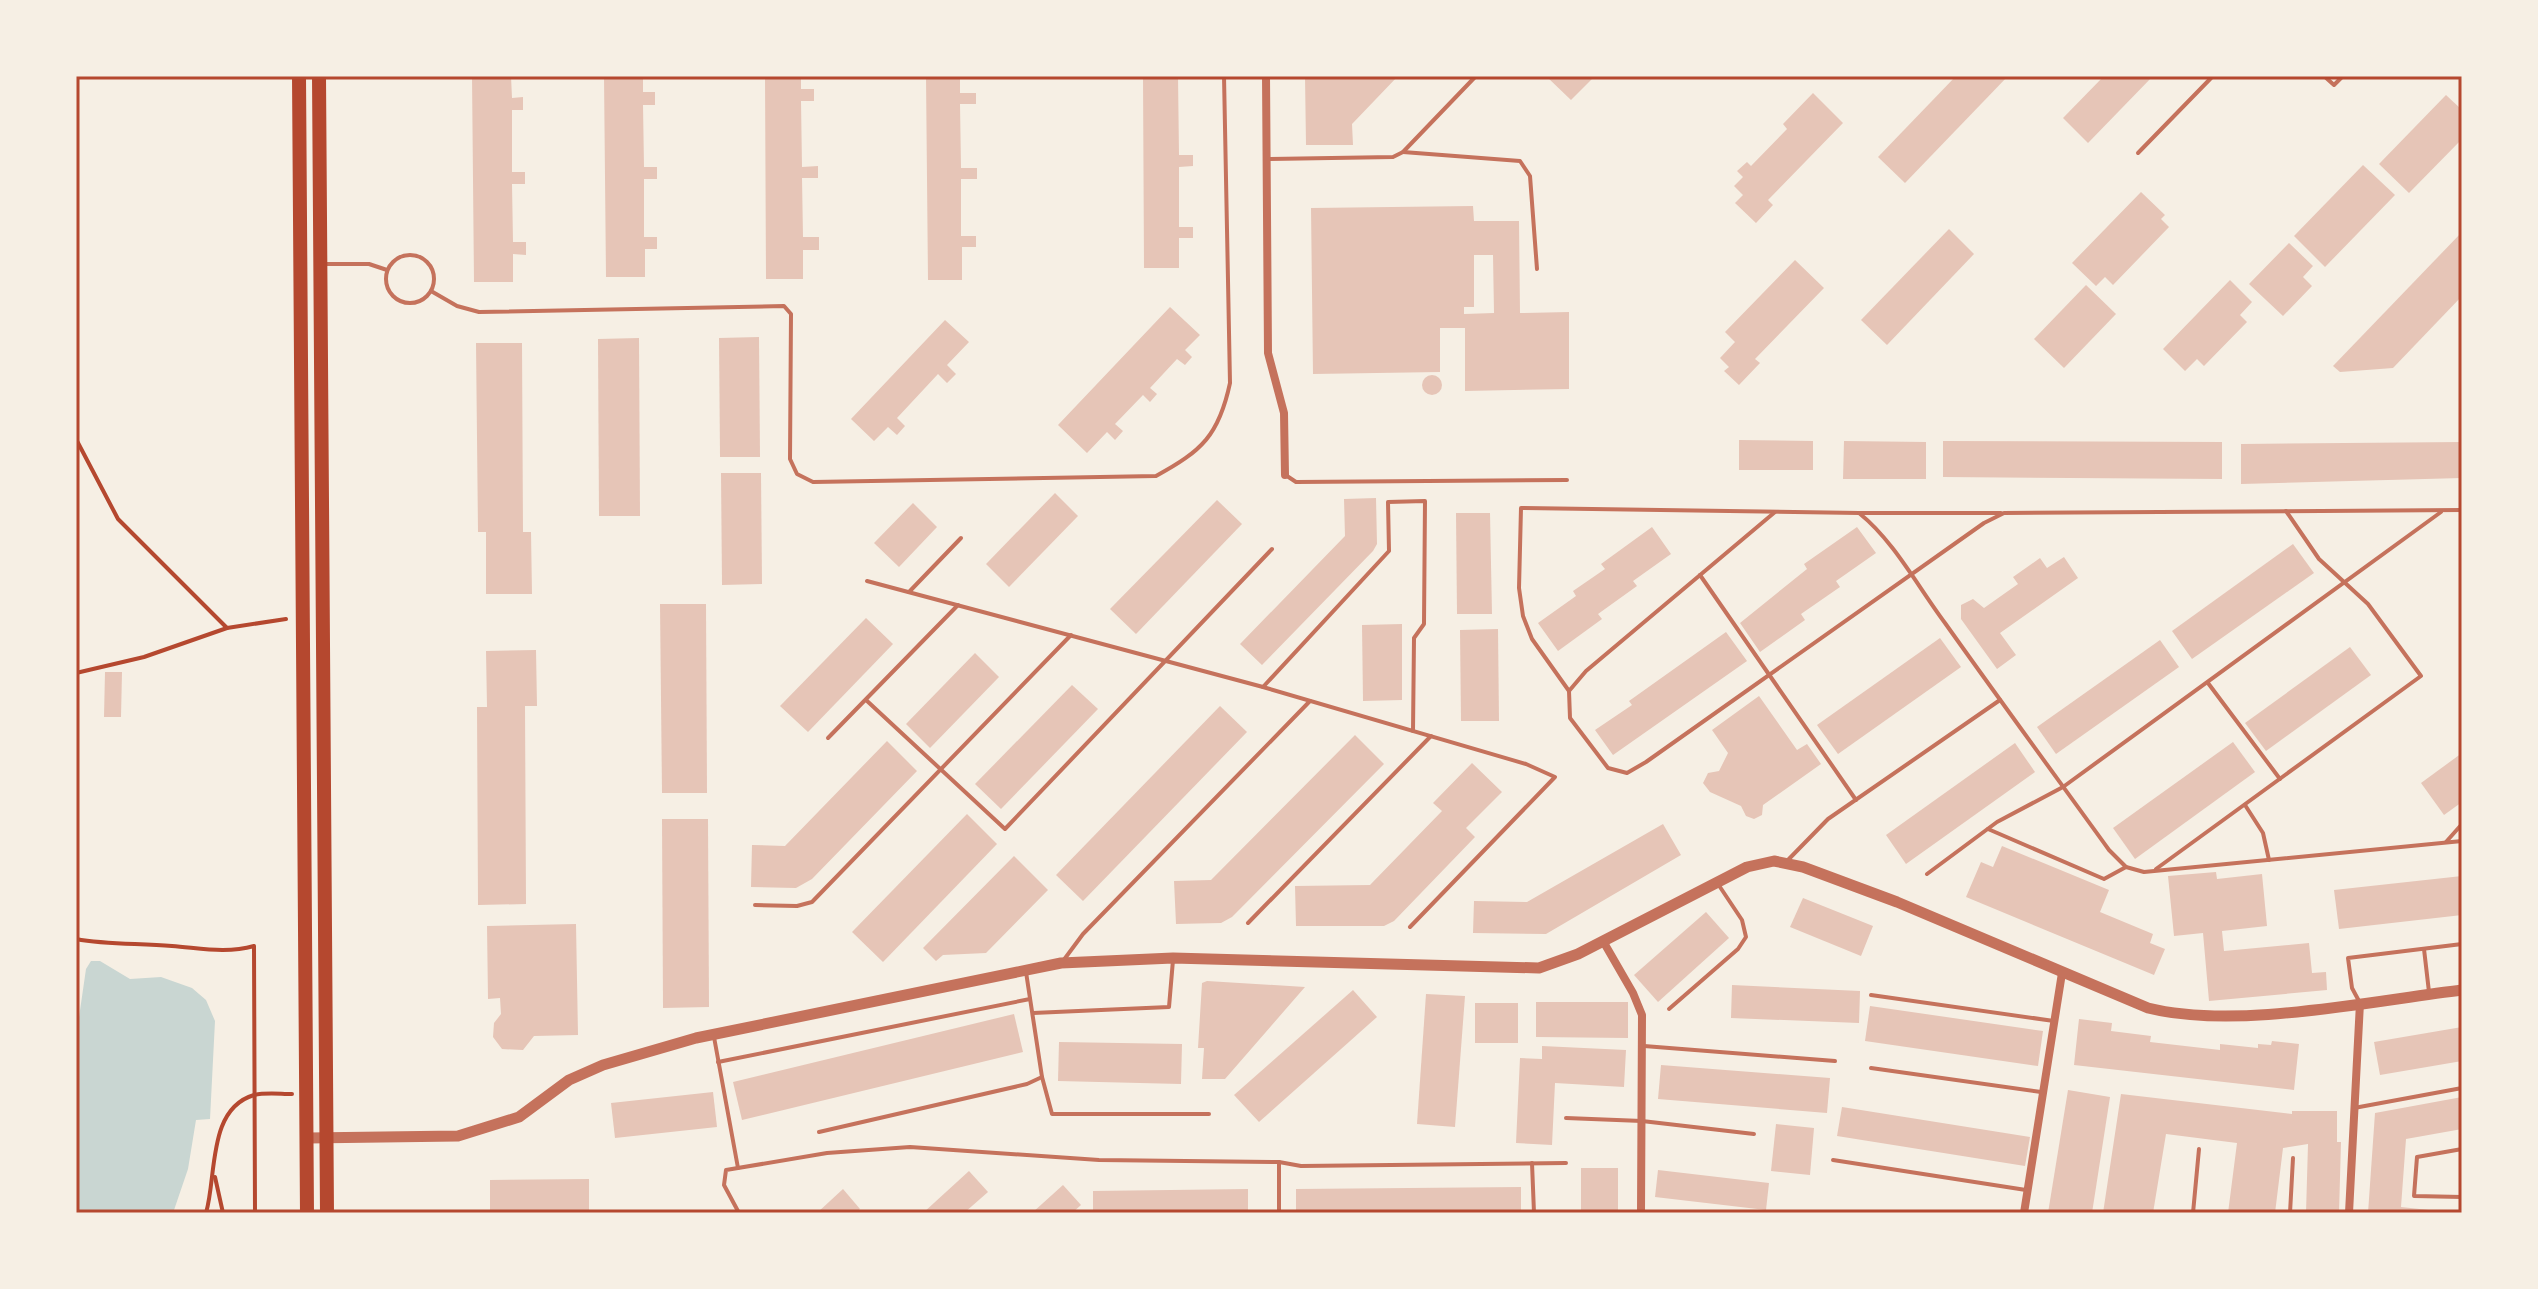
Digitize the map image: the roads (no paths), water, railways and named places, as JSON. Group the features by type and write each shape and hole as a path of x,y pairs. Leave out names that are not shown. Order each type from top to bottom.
{"main road":[{"path":"299,76 307,1213"},
{"path":"319,76 327,1213"}],"street":[{"path":"1266,76 1268,353 1284,413 1285,475"},
{"path":"308,1138 458,1136 519,1117 569,1080 603,1065 713,1034 1061,963 1173,958 1539,968 1603,941 1747,867 1774,861 1897,902 2148,1008 2181,1016 2217,1017 2462,990"},
{"path":"1603,941 1642,1015 1641,1213"},
{"path":"2024,1213 2062,973"},
{"path":"2349,1213 2360,1003"}],"lane":[{"path":"431,291 457,306 479,312 784,306 791,314 790,459 797,474 813,482 1156,476 1186,460 1208,440 1223,417 1230,383 1224,76"},
{"path":"1268,159 1393,157 1403,152 1476,76"},
{"path":"2138,153 2213,76"},
{"path":"2324,76 2334,85 2343,76"},
{"path":"1403,152 1520,161 1530,176 1537,269"},
{"path":"415,255 423,258 434,276 431,291 417,302 399,301 387,288 387,270 398,257 415,255"},
{"path":"321,264 369,264 387,270"},
{"path":"1285,475 1296,482 1567,480"},
{"path":"1263,687 1389,551 1388,502 1425,501 1424,624 1414,638 1413,731"},
{"path":"2004,513 1984,523 1627,773 1608,768 1570,718 1569,691 1532,639 1523,616 1519,588 1521,508 1859,513 2462,510"},
{"path":"1569,691 1586,671 1777,510"},
{"path":"1927,874 1988,829 2063,787 2347,583 2443,510"},
{"path":"2154,871 2421,676 2368,604 2319,559 2286,511"},
{"path":"1859,513 1874,525 2109,850 2126,867"},
{"path":"909,592 961,538"},
{"path":"866,700 1005,829 1272,549"},
{"path":"1700,575 1856,800"},
{"path":"867,581 1263,687 1526,764 1555,777 1410,927"},
{"path":"828,738 958,605"},
{"path":"755,905 797,906 812,902 1071,635"},
{"path":"2208,683 2280,779"},
{"path":"1785,863 1828,819 2000,700"},
{"path":"1061,963 1083,934 1310,701"},
{"path":"1248,923 1431,736"},
{"path":"2245,805 2263,833 2269,860"},
{"path":"2446,842 2462,824"},
{"path":"1988,829 2104,879 2126,867 2154,871 2462,841"},
{"path":"1669,1009 1738,949 1746,937 1742,920 1717,882"},
{"path":"2360,1003 2352,988 2348,958 2462,944"},
{"path":"2424,949 2429,994"},
{"path":"1032,1013 1169,1007 1173,958"},
{"path":"1026,970 1042,1077 1052,1114 1209,1114"},
{"path":"1871,995 2054,1021"},
{"path":"718,1062 1030,999"},
{"path":"713,1034 738,1168"},
{"path":"1642,1046 1835,1061"},
{"path":"1871,1068 2043,1092"},
{"path":"819,1132 1027,1084 1042,1077"},
{"path":"2354,1108 2462,1088"},
{"path":"1566,1118 1642,1121 1754,1134"},
{"path":"739,1213 724,1185 726,1170 827,1153 910,1147 1099,1160 1279,1162 1301,1166 1566,1163"},
{"path":"2193,1213 2199,1149"},
{"path":"2462,1149 2417,1157 2414,1196 2462,1197"},
{"path":"2290,1213 2293,1158"},
{"path":"1833,1160 2028,1190"},
{"path":"1279,1162 1279,1213"},
{"path":"1532,1163 1534,1213"}]}
